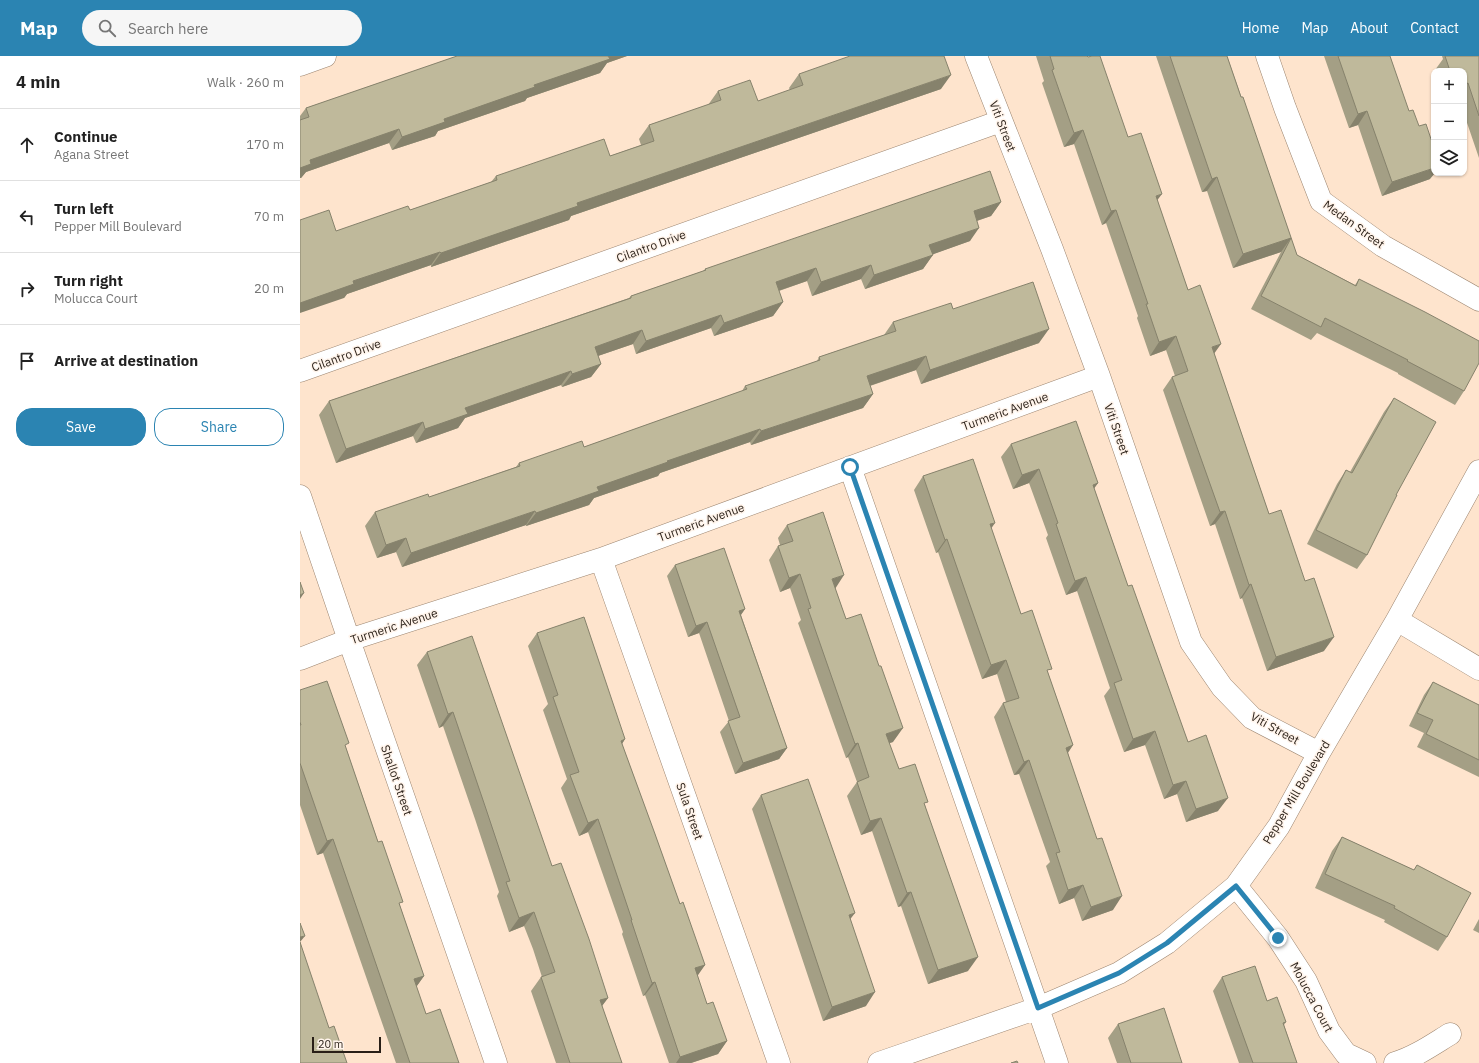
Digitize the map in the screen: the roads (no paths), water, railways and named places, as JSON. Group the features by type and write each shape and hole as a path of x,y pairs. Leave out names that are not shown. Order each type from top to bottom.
{"street":[{"path":"300,65 325,56"},
{"name":"Viti Street","path":"976,56 1052,249 1099,376 1192,642 1222,687 1252,718 1319,753"},
{"name":"Medan Street","path":"1267,56 1285,108 1322,202 1383,246 1479,300"},
{"name":"Cilantro Drive","path":"300,371 1001,121"},
{"name":"Turmeric Avenue","path":"300,659 349,640 601,559 1099,376"},
{"path":"850,467 1057,1063"},
{"name":"Pepper Mill Boulevard","path":"879,1063 1038,1008 1119,973 1161,947 1236,886 1279,826 1319,753 1397,620 1479,471"},
{"name":"Shallot Street","path":"300,496 496,1063"},
{"name":"Sula Street","path":"601,559 779,1063"},
{"path":"1397,620 1479,669"},
{"name":"Molucca Court","path":"1236,886 1278,938 1306,981 1329,1031 1346,1054 1364,1063"},
{"path":"1395,1063 1422,1052 1450,1034"}]}
